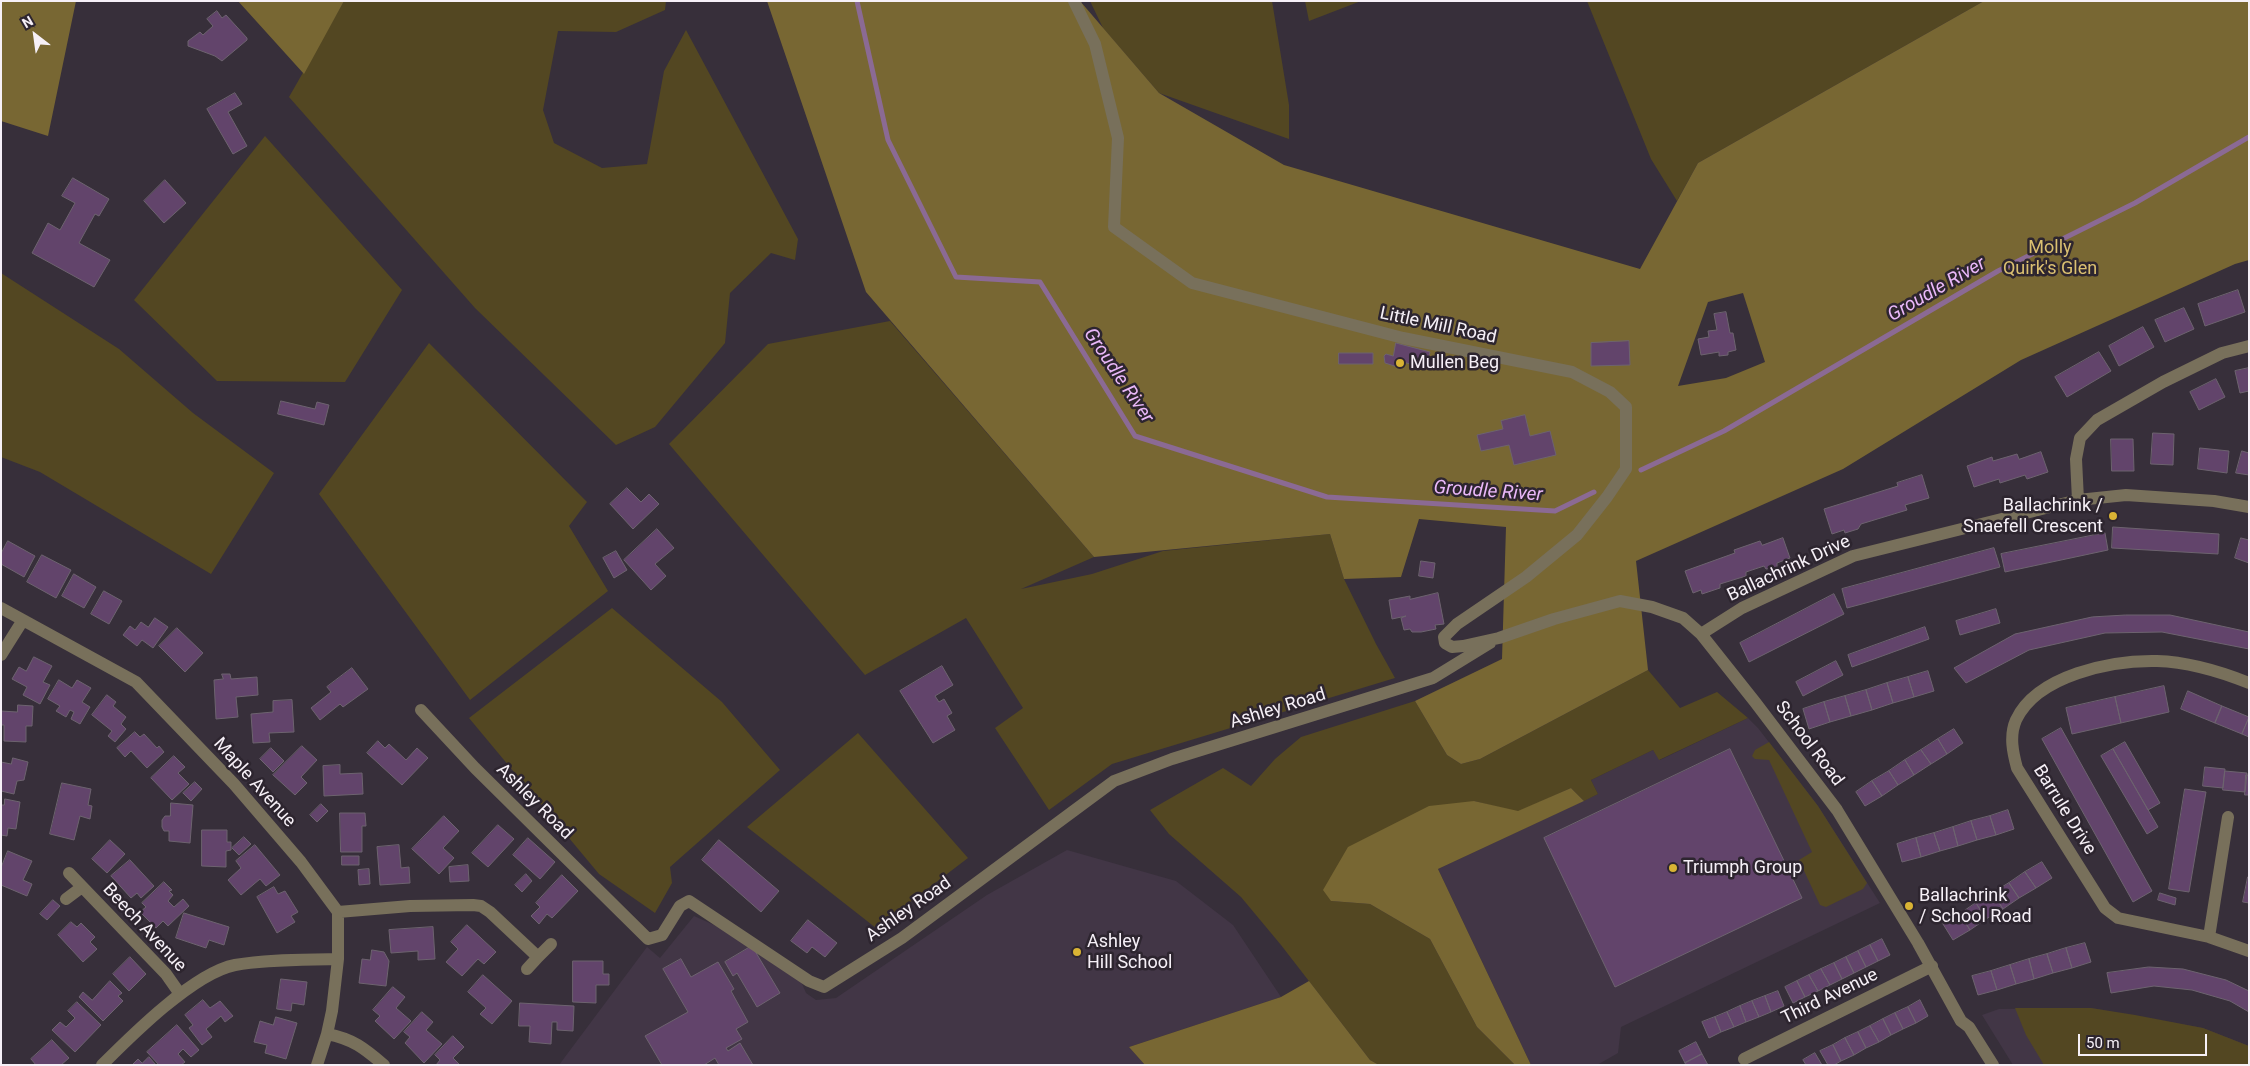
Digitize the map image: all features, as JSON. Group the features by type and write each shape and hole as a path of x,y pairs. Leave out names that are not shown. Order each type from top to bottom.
{"street":[{"name":"Little Mill Road","path":"1074,1 1095,44 1118,138 1114,227 1192,283 1403,338 1572,372 1610,392 1626,407 1626,469 1577,535 1526,577 1458,624 1444,637 1445,643 1452,646 1463,646 1499,638"},
{"path":"2078,500 2076,459 2080,438 2097,420 2163,382 2222,353 2249,346"},
{"name":"Ballachrink Drive","path":"1701,634 1742,608 1853,556 2078,500 2126,495 2214,501 2249,507"},
{"name":"School Road","path":"1499,638 1554,619 1620,602 1652,607 1683,618 1701,634 1837,810 1932,966 1961,1021 1969,1027 1993,1065"},
{"name":"Maple Avenue","path":"1,608 136,682 246,798 301,862 338,912"},
{"path":"1,655 23,620"},
{"name":"Ashley Road","path":"421,710 475,768 648,939 662,936 680,906 690,901 809,981 824,987 902,938 1114,780 1172,759 1433,678 1499,638"},
{"name":"Barrule Drive","path":"2249,683 2213,669 2157,661 2101,666 2059,680 2034,696 2016,720 2012,746 2017,768 2105,908 2118,918 2209,937 2249,951"},
{"path":"2209,937 2228,817"},
{"name":"Beech Avenue","path":"69,873 166,974 180,994"},
{"name":"Beech Avenue","path":"66,900 82,887"},
{"path":"317,1065 327,1034 338,959 338,912 410,906 481,906 538,957"},
{"path":"527,969 551,944"},
{"name":"Beech Avenue","path":"102,1065 180,994 205,978 234,965 338,959"},
{"name":"Third Avenue","path":"1744,1059 1932,966"},
{"path":"327,1034 346,1038 359,1044 384,1065"}],"shaded area":[{"path":"344,1 666,1 665,10 616,32 558,31 543,110 554,143 602,168 647,164 664,71 686,30 798,239 795,260 771,253 730,293 725,343 655,427 616,445 475,308 289,97"},
{"path":"1090,1 1272,1 1289,105 1289,139 1159,93 1103,28"},
{"path":"1305,1 1361,1 1309,21"},
{"path":"1587,1 1984,1 1698,163 1677,201 1651,159"},
{"path":"265,136 402,290 345,382 217,381 134,300"},
{"path":"1,273 119,349 193,413 274,473 211,574 40,472 1,457"},
{"path":"890,321 1094,557 1021,589 1092,574 1163,551 1330,534 1344,579 1395,678 1112,764 1049,810 995,728 1023,708 966,618 865,675 669,444 768,344"},
{"path":"429,343 587,502 569,526 608,591 470,700 319,494"},
{"path":"612,608 722,702 780,770 670,867 672,883 655,913 599,874 469,718"},
{"path":"1648,670 1680,708 1717,692 1748,718 1659,760 1653,750 1591,780 1598,794 1584,801 1571,788 1518,812 1474,801 1331,901 1370,904 1430,939 1477,1027 1515,1065 1379,1065 1370,1060 1281,945 1241,897 1169,834 1150,810 1223,768 1251,786 1275,759 1301,737 1415,701 1447,755 1461,764 1480,759"},
{"path":"1748,718 1758,728 1818,806 1880,903 1621,1027 1618,1053 1597,1065 1531,1065 1438,869 1598,794 1591,780 1653,750 1660,760"},
{"path":"858,733 968,858 876,928 747,827"},
{"path":"1769,742 1818,806 1867,883 1863,889 1826,907 1820,905 1799,860 1812,852 1769,760 1755,759 1752,756 1755,750"},
{"name":"Ashley Hill School","path":"1067,850 1176,881 1233,925 1281,997 1129,1047 1145,1065 559,1065 647,947 660,958 694,916 723,929 800,979 806,993 816,1000 836,998 987,895"},
{"path":"2015,1008 2091,1008 2203,1028 2249,1046 2249,1065 2044,1065 2026,1035"},
{"path":"2091,1008 2203,1028 2249,1046 2249,1065 2013,1065 1982,1015 1999,1009"}],"green space":[{"path":"1,1 76,1 48,136 1,121"},
{"path":"238,1 344,1 304,74"},
{"name":"Molly Quirk's Glen","path":"767,1 1080,1 1159,93 1284,165 1640,269 1698,163 1984,1 2249,1 2249,260 2235,264 2021,360 1843,469 1636,561 1648,670 1480,759 1461,764 1447,755 1415,701 1502,659 1506,527 1419,519 1401,577 1344,579 1330,534 1094,557 866,292","holes":["1743,293 1765,362 1726,378 1678,386 1708,302"]},
{"path":"1571,788 1584,801 1438,869 1531,1065 1515,1065 1477,1027 1430,939 1370,904 1331,901 1323,890 1348,847 1429,806 1474,801 1518,811"},
{"path":"1309,981 1370,1060 1379,1065 1145,1065 1129,1047 1281,997"}],"building":[{"path":"217,11 222,18 226,15 247,38 222,61 215,56 188,46 188,41 200,32 203,35 213,26 207,19"},
{"path":"235,93 242,104 228,112 247,146 233,154 207,109"},
{"path":"73,178 109,199 99,216 95,214 79,243 110,260 94,287 32,253 48,223 60,230 75,203 62,196"},
{"path":"165,180 186,203 164,223 144,201"},
{"path":"2238,290 2245,312 2205,326 2198,304"},
{"path":"2184,308 2194,329 2165,342 2155,320"},
{"path":"1726,312 1736,350 1728,352 1728,355 1719,356 1719,352 1701,355 1698,339 1709,337 1708,331 1717,330 1714,314"},
{"path":"2143,327 2154,347 2119,366 2109,346"},
{"path":"1629,341 1630,365 1591,366 1591,343"},
{"path":"1396,343 1430,352 1425,368 1403,362 1401,368 1385,363 1384,356 1386,354 1393,356"},
{"path":"2099,352 2111,371 2067,397 2055,377"},
{"path":"1339,353 1373,353 1373,364 1339,364"},
{"path":"2249,368 2249,391 2240,393 2235,371"},
{"path":"2216,379 2225,397 2199,410 2190,392"},
{"path":"281,401 315,409 317,402 329,405 324,425 278,414"},
{"path":"1525,415 1530,436 1550,431 1556,455 1514,465 1509,445 1481,451 1477,435 1503,429 1501,421"},
{"path":"2153,433 2174,434 2173,465 2151,464"},
{"path":"2111,439 2133,439 2134,471 2112,471"},
{"path":"2200,448 2229,451 2227,473 2198,469"},
{"path":"2242,451 2249,453 2249,475 2236,473"},
{"path":"2041,452 2048,472 2027,479 2025,475 2000,483 1999,479 1974,487 1967,466 1992,457 1993,461 2017,454 2019,459"},
{"path":"1922,475 1929,498 1905,505 1907,510 1861,524 1858,529 1845,533 1844,530 1832,534 1824,509 1898,486 1897,483"},
{"path":"627,488 641,502 649,494 659,504 633,529 610,504"},
{"path":"2113,527 2219,534 2218,554 2112,548"},
{"path":"657,529 674,548 655,564 666,576 651,590 624,560"},
{"path":"2105,533 2108,550 2005,572 2001,554"},
{"path":"1783,538 1790,558 1777,563 1777,567 1766,569 1764,566 1746,572 1746,576 1720,584 1720,588 1702,594 1701,590 1693,593 1685,571 1735,553 1734,550 1760,541 1762,545"},
{"path":"2241,538 2249,540 2249,563 2235,558"},
{"path":"8,541 35,556 24,577 1,564 1,554"},
{"path":"1994,548 2000,567 1847,608 1842,589"},
{"path":"616,551 627,570 614,578 603,558"},
{"path":"42,555 71,570 56,598 27,582"},
{"path":"1421,561 1435,563 1433,578 1419,576"},
{"path":"74,574 96,587 84,608 62,596"},
{"path":"104,591 122,601 109,624 91,614"},
{"path":"1438,593 1444,624 1435,625 1436,629 1412,632 1410,629 1404,630 1401,618 1406,616 1392,619 1389,600 1410,596 1410,599"},
{"path":"1834,594 1844,614 1749,662 1740,643"},
{"path":"1996,609 2000,623 1960,635 1956,621"},
{"path":"2170,615 2249,632 2249,649 2162,632 2105,633 2029,650 1966,683 1954,668 2015,634 2092,617"},
{"path":"155,618 168,627 153,648 142,640 137,646 123,635 130,626 135,630 141,622 148,627"},
{"path":"1925,627 1929,639 1852,667 1848,655"},
{"path":"177,628 203,653 185,672 159,646"},
{"path":"34,657 52,666 43,682 50,685 40,704 23,695 27,687 12,679 19,667 26,671"},
{"path":"1836,661 1843,675 1803,696 1796,682"},
{"path":"942,666 953,685 935,696 939,702 944,699 952,713 947,716 955,730 933,743 900,691"},
{"path":"352,668 368,689 343,707 340,704 320,720 311,708 331,692 327,687"},
{"path":"1928,671 1934,691 1914,697 1908,677"},
{"path":"222,674 230,674 231,679 257,677 258,695 236,697 238,717 216,719 214,680 223,679"},
{"path":"1908,677 1914,697 1893,703 1887,683"},
{"path":"59,680 72,688 77,680 91,688 82,702 90,707 80,724 71,719 74,712 70,710 66,717 56,711 60,706 48,699"},
{"path":"1887,683 1893,703 1872,710 1866,690"},
{"path":"2164,686 2169,712 2121,723 2115,697"},
{"path":"1866,690 1872,710 1851,716 1845,696"},
{"path":"2188,691 2222,706 2215,723 2181,709"},
{"path":"107,695 116,702 113,706 126,717 121,724 126,729 115,742 108,736 112,731 92,715"},
{"path":"1845,696 1851,716 1830,722 1824,702"},
{"path":"2115,697 2121,723 2072,734 2066,708"},
{"path":"292,700 294,732 269,733 270,742 253,743 251,714 273,712 273,701"},
{"path":"1824,702 1830,722 1809,729 1803,709"},
{"path":"18,705 33,706 32,726 26,726 26,742 4,741 4,725 1,725 1,711 17,712"},
{"path":"2222,706 2249,717 2242,734 2215,723"},
{"path":"2249,718 2249,737 2242,734"},
{"path":"2061,728 2152,891 2133,902 2042,739"},
{"path":"1954,729 1963,743 1947,754 1938,739"},
{"path":"135,732 140,737 144,734 157,748 159,746 164,752 147,768 131,751 125,757 117,748"},
{"path":"1938,739 1947,754 1931,764 1921,750"},
{"path":"378,741 385,748 389,744 406,760 417,748 428,758 402,785 367,753"},
{"path":"2125,742 2160,803 2148,810 2113,749"},
{"path":"302,746 317,760 301,777 307,783 295,795 273,775"},
{"path":"271,748 284,761 273,772 260,759"},
{"name":"Triumph Group","path":"1730,749 1802,898 1615,987 1544,838"},
{"path":"2113,749 2158,827 2147,834 2101,756"},
{"path":"1921,750 1931,764 1914,775 1905,760"},
{"path":"174,756 185,767 178,773 189,784 172,800 151,778"},
{"path":"13,758 28,762 24,780 17,781 14,794 1,791 1,762 11,764"},
{"path":"1905,760 1914,775 1898,785 1889,771"},
{"path":"340,765 340,774 362,773 363,794 324,796 323,766"},
{"path":"2205,767 2225,769 2223,788 2203,786"},
{"path":"1889,771 1898,785 1882,796 1872,781"},
{"path":"2225,771 2247,773 2245,792 2223,790"},
{"path":"2246,775 2249,775 2249,795 2245,795"},
{"path":"1872,781 1882,796 1865,806 1856,792"},
{"path":"195,782 202,789 191,801 183,793"},
{"path":"62,783 91,789 88,805 92,806 90,819 80,816 74,840 50,834"},
{"path":"2185,789 2206,792 2189,892 2169,889"},
{"path":"5,799 20,802 16,829 8,828 7,836 1,835 1,805 4,805"},
{"path":"171,803 193,805 190,843 169,841 169,831 164,831 162,827 162,820 165,816 170,816"},
{"path":"321,804 328,811 317,822 310,815"},
{"path":"2008,810 2014,829 1996,835 1990,816"},
{"path":"340,813 365,813 366,826 362,826 362,852 341,852"},
{"path":"444,816 459,831 443,848 454,858 439,874 412,849"},
{"path":"1990,816 1996,835 1977,840 1971,821"},
{"path":"1971,821 1977,840 1958,846 1953,827"},
{"path":"498,825 514,839 488,867 472,853"},
{"path":"1953,827 1958,846 1940,851 1934,833"},
{"path":"202,830 227,830 227,842 231,842 231,850 226,851 226,867 202,866"},
{"path":"1934,833 1940,851 1921,857 1916,838"},
{"path":"244,837 251,844 239,855 232,848"},
{"path":"528,838 555,862 540,879 513,855"},
{"path":"1916,838 1921,857 1902,862 1897,844"},
{"path":"110,840 125,854 107,873 92,859"},
{"path":"719,840 779,891 761,912 702,860"},
{"path":"255,845 280,875 266,886 260,879 241,895 228,880 241,868 236,861"},
{"path":"399,845 401,868 409,867 410,883 380,885 377,847"},
{"path":"8,851 32,861 23,880 32,884 27,896 1,885 1,868"},
{"path":"342,856 359,856 359,865 342,865"},
{"path":"130,860 154,886 141,898 137,893 131,898 111,876"},
{"path":"2042,862 2052,878 2036,888 2025,872"},
{"path":"468,865 469,881 450,882 449,867"},
{"path":"369,869 370,884 359,885 358,870"},
{"path":"2025,872 2036,888 2019,898 2009,883"},
{"path":"526,874 532,881 522,892 515,885"},
{"path":"562,875 578,891 552,918 547,914 539,924 531,916 540,907 536,903"},
{"path":"2249,877 2249,903 2243,902"},
{"path":"164,882 172,890 169,891 173,895 168,901 174,907 183,899 189,906 168,926 163,921 156,928 140,912 146,907 142,903"},
{"path":"2009,883 2019,898 2003,909 1993,893"},
{"path":"274,887 278,894 285,891 298,912 291,916 295,922 277,933 257,897"},
{"path":"1993,893 2003,909 1986,919 1976,903"},
{"path":"2160,893 2176,898 2175,905 2158,900"},
{"path":"53,900 60,906 47,920 40,914"},
{"path":"1976,903 1986,919 1970,930 1960,914"},
{"path":"184,913 229,927 224,945 209,940 206,948 176,938"},
{"path":"1960,914 1970,930 1953,940 1943,924"},
{"path":"808,920 837,943 825,957 812,947 807,953 791,941"},
{"path":"71,922 77,927 81,923 95,937 90,942 97,949 83,962 58,935"},
{"path":"467,925 496,952 484,964 478,959 462,976 446,962 458,949 451,942"},
{"path":"433,927 435,959 418,960 418,951 391,953 389,930"},
{"path":"1882,939 1890,955 1878,961 1870,945"},
{"path":"2085,943 2091,962 2072,968 2066,948"},
{"path":"1870,945 1878,961 1866,967 1858,951"},
{"path":"752,946 780,993 757,1007 737,973 733,976 725,962"},
{"path":"2066,948 2072,968 2053,973 2047,954"},
{"path":"372,950 384,952 389,961 386,986 359,983 362,959 370,960"},
{"path":"1858,951 1866,967 1854,973 1846,957"},
{"path":"2047,954 2053,973 2034,979 2029,959"},
{"path":"130,957 146,974 129,991 113,974"},
{"path":"1846,957 1854,973 1842,979 1834,963"},
{"path":"681,959 691,977 718,962 734,989 731,991 748,1022 736,1029 742,1039 726,1048 728,1051 740,1043 753,1065 719,1065 715,1058 704,1065 662,1065 645,1036 688,1012 663,969"},
{"path":"2029,959 2034,979 2016,984 2010,965"},
{"path":"573,961 603,961 603,974 609,974 609,985 596,985 596,1003 573,1002"},
{"path":"1834,963 1842,979 1830,985 1821,969"},
{"path":"2010,965 2016,984 1997,990 1991,971"},
{"path":"2149,967 2183,969 2226,980 2249,991 2249,1012 2230,1001 2192,990 2154,986 2111,993 2107,973"},
{"path":"1821,969 1830,985 1818,991 1809,975"},
{"path":"1991,971 1997,990 1978,995 1972,976"},
{"path":"483,975 512,1001 492,1024 480,1014 486,1008 468,992"},
{"path":"1809,975 1818,991 1805,997 1797,981"},
{"path":"281,979 307,982 304,1005 292,1003 291,1011 277,1009"},
{"path":"110,981 122,993 118,996 123,1001 103,1021 79,997 83,992 92,1000"},
{"path":"1797,981 1805,997 1793,1003 1785,987"},
{"path":"393,987 405,997 396,1008 411,1021 394,1039 375,1021 380,1016 373,1010"},
{"path":"1778,991 1784,1006 1771,1012 1765,996"},
{"path":"1765,996 1771,1012 1759,1017 1752,1001"},
{"path":"203,1000 210,1008 220,1001 233,1016 225,1022 221,1016 206,1029 212,1037 202,1045 189,1028 193,1025 185,1015"},
{"path":"1920,1000 1928,1016 1916,1023 1908,1007"},
{"path":"1752,1001 1759,1017 1746,1022 1740,1006"},
{"path":"77,1002 101,1025 75,1052 52,1030 60,1022 66,1027 75,1018 68,1011"},
{"path":"520,1003 574,1006 573,1031 557,1030 557,1022 552,1022 551,1044 529,1042 530,1026 519,1026"},
{"path":"1740,1006 1746,1022 1734,1027 1727,1012"},
{"path":"1908,1007 1916,1023 1903,1029 1895,1013"},
{"path":"422,1012 433,1022 426,1030 442,1044 424,1063 405,1043 410,1037 404,1032"},
{"path":"1727,1012 1734,1027 1721,1032 1715,1017"},
{"path":"1895,1013 1903,1029 1891,1035 1883,1019"},
{"path":"276,1017 297,1023 286,1059 265,1053 267,1045 254,1042 260,1021 273,1025"},
{"path":"1715,1017 1721,1032 1709,1038 1702,1022"},
{"path":"1883,1019 1891,1035 1879,1042 1870,1026"},
{"path":"177,1025 199,1050 191,1057 183,1049 178,1054 185,1062 181,1065 159,1065 147,1052"},
{"path":"1870,1026 1879,1042 1866,1048 1858,1032"},
{"path":"1858,1032 1866,1048 1854,1055 1845,1038"},
{"path":"453,1036 464,1047 453,1058 460,1065 436,1065 440,1060 435,1055"},
{"path":"1845,1038 1854,1055 1841,1061 1833,1045"},
{"path":"52,1040 69,1058 61,1065 36,1065 31,1059"},
{"path":"1696,1042 1702,1054 1685,1063 1679,1051"},
{"path":"1833,1045 1841,1061 1834,1065 1828,1065 1820,1051"},
{"path":"1815,1053 1822,1065 1806,1065 1803,1060"},
{"path":"1702,1054 1708,1065 1686,1065 1685,1063"},
{"path":"149,1057 156,1065 132,1065 138,1059 142,1063"}],"waterway":[{"name":"Groudle River","path":"857,1 888,140 956,277 1040,282 1135,436 1327,497 1555,511 1594,492"},
{"name":"Groudle River","path":"1641,470 1724,431 1998,271 2135,203 2249,137"}],"place":[{"name":"Mullen Beg","path":"1400,363"},
{"name":"Ballachrink / Snaefell Crescent","path":"2113,516"},
{"name":"Triumph Group","path":"1673,868"},
{"name":"Ballachrink / School Road","path":"1909,906"},
{"name":"Ashley Hill School","path":"1077,952"}]}
